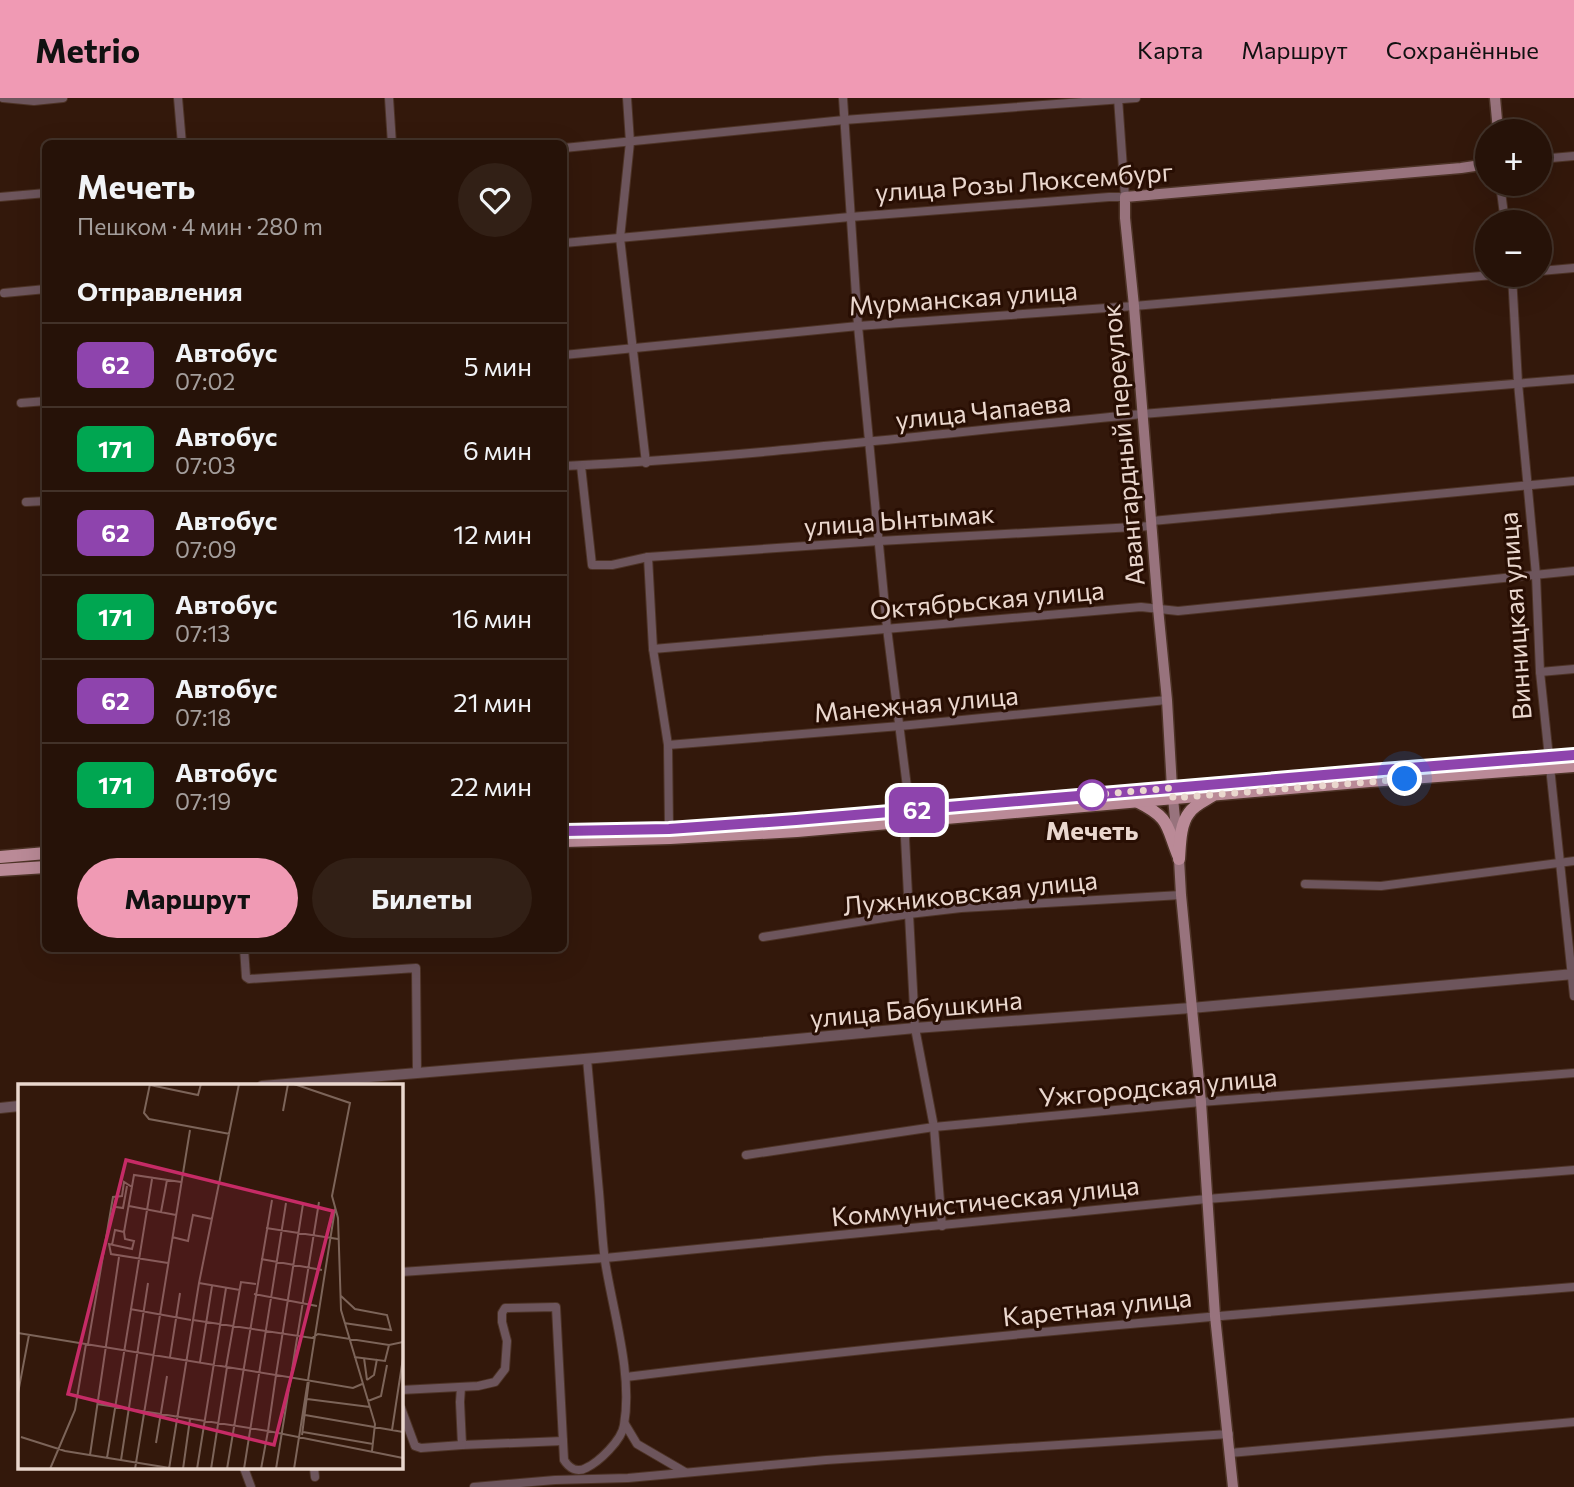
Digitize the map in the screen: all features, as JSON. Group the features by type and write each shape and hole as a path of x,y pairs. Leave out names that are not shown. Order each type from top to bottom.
{"main road":[{"path":"1495,98 1497,119"},
{"name":"улица Розы Люксембург","path":"1125,197 1475,166"},
{"name":"Авангардный переулок","path":"1125,197 1167,700 1172,793 1201,1102 1215,1316 1233,1487"},
{"path":"567,831 669,829 1137,801 1172,793 1214,794 1549,763 1574,755"},
{"path":"567,841 721,835 1172,793 1549,763 1574,766"},
{"path":"1179,859 1187,814 1214,794"},
{"path":"1137,801 1162,817 1179,859"},
{"path":"0,857 42,853"},
{"path":"0,870 42,867"}],"street":[{"path":"4,98 34,101 62,98"},
{"path":"178,98 182,140"},
{"path":"389,98 392,140"},
{"path":"627,98 630,142 620,239 646,463"},
{"path":"843,98 858,326 887,628 910,816 905,838 915,1028 934,1127 942,1226"},
{"path":"567,148 844,120 1136,98"},
{"name":"Авангардный переулок","path":"1118,99 1125,197"},
{"path":"1552,158 1574,156"},
{"path":"0,197 42,193"},
{"name":"улица Розы Люксембург","path":"567,243 1125,197"},
{"path":"1552,270 1574,268"},
{"name":"Мурманская улица","path":"567,355 858,326 1134,306 1475,277"},
{"name":"Винницкая улица","path":"1513,287 1518,383 1536,575 1540,672 1574,996"},
{"path":"4,293 42,289"},
{"name":"улица Чапаева","path":"567,466 646,463 1143,414 1574,379"},
{"path":"22,403 42,401"},
{"name":"улица Ынтымак","path":"581,466 592,565 612,565 648,557 1152,523 1574,481"},
{"path":"26,502 42,501"},
{"path":"648,557 653,649 668,745 669,829"},
{"name":"Октябрьская улица","path":"653,649 1141,607 1178,611 1574,571"},
{"path":"1540,672 1574,668"},
{"name":"Манежная улица","path":"668,745 1167,700"},
{"path":"1305,884 1381,886 1574,861"},
{"name":"Лужниковская улица","path":"763,936 961,908 1181,895"},
{"path":"244,952 246,977 249,979 416,968 417,1073"},
{"name":"улица Бабушкина","path":"292,1084 915,1028 1191,1008 1573,974"},
{"path":"578,1474 618,1440 625,1424 626,1377 605,1258 587,1059"},
{"name":"Ужгородская улица","path":"746,1155 934,1127 1201,1102 1574,1073"},
{"path":"0,1108 18,1106"},
{"name":"Коммунистическая улица","path":"402,1272 605,1258 1207,1199 1574,1170"},
{"name":"Каретная улица","path":"626,1377 781,1358 1215,1316 1574,1287"},
{"path":"402,1390 478,1386 495,1382 505,1369 507,1341 502,1313 505,1308 556,1307 564,1460 578,1474"},
{"path":"461,1387 462,1445"},
{"path":"402,1411 415,1446 421,1448 563,1441"},
{"path":"1230,1453 1574,1422"},
{"path":"625,1424 637,1444 685,1472"},
{"path":"474,1487 578,1474 628,1478 825,1460 1229,1434"},
{"path":"245,1470 251,1487"}],"bus line":[{"name":"62","path":"567,831 669,829 796,820 1574,755"}],"place":[{"name":"Мечеть","path":"1092,795"}],"route":[{"path":"1092,795 1080,796 1172,788 1173,798 1405,779"}]}
